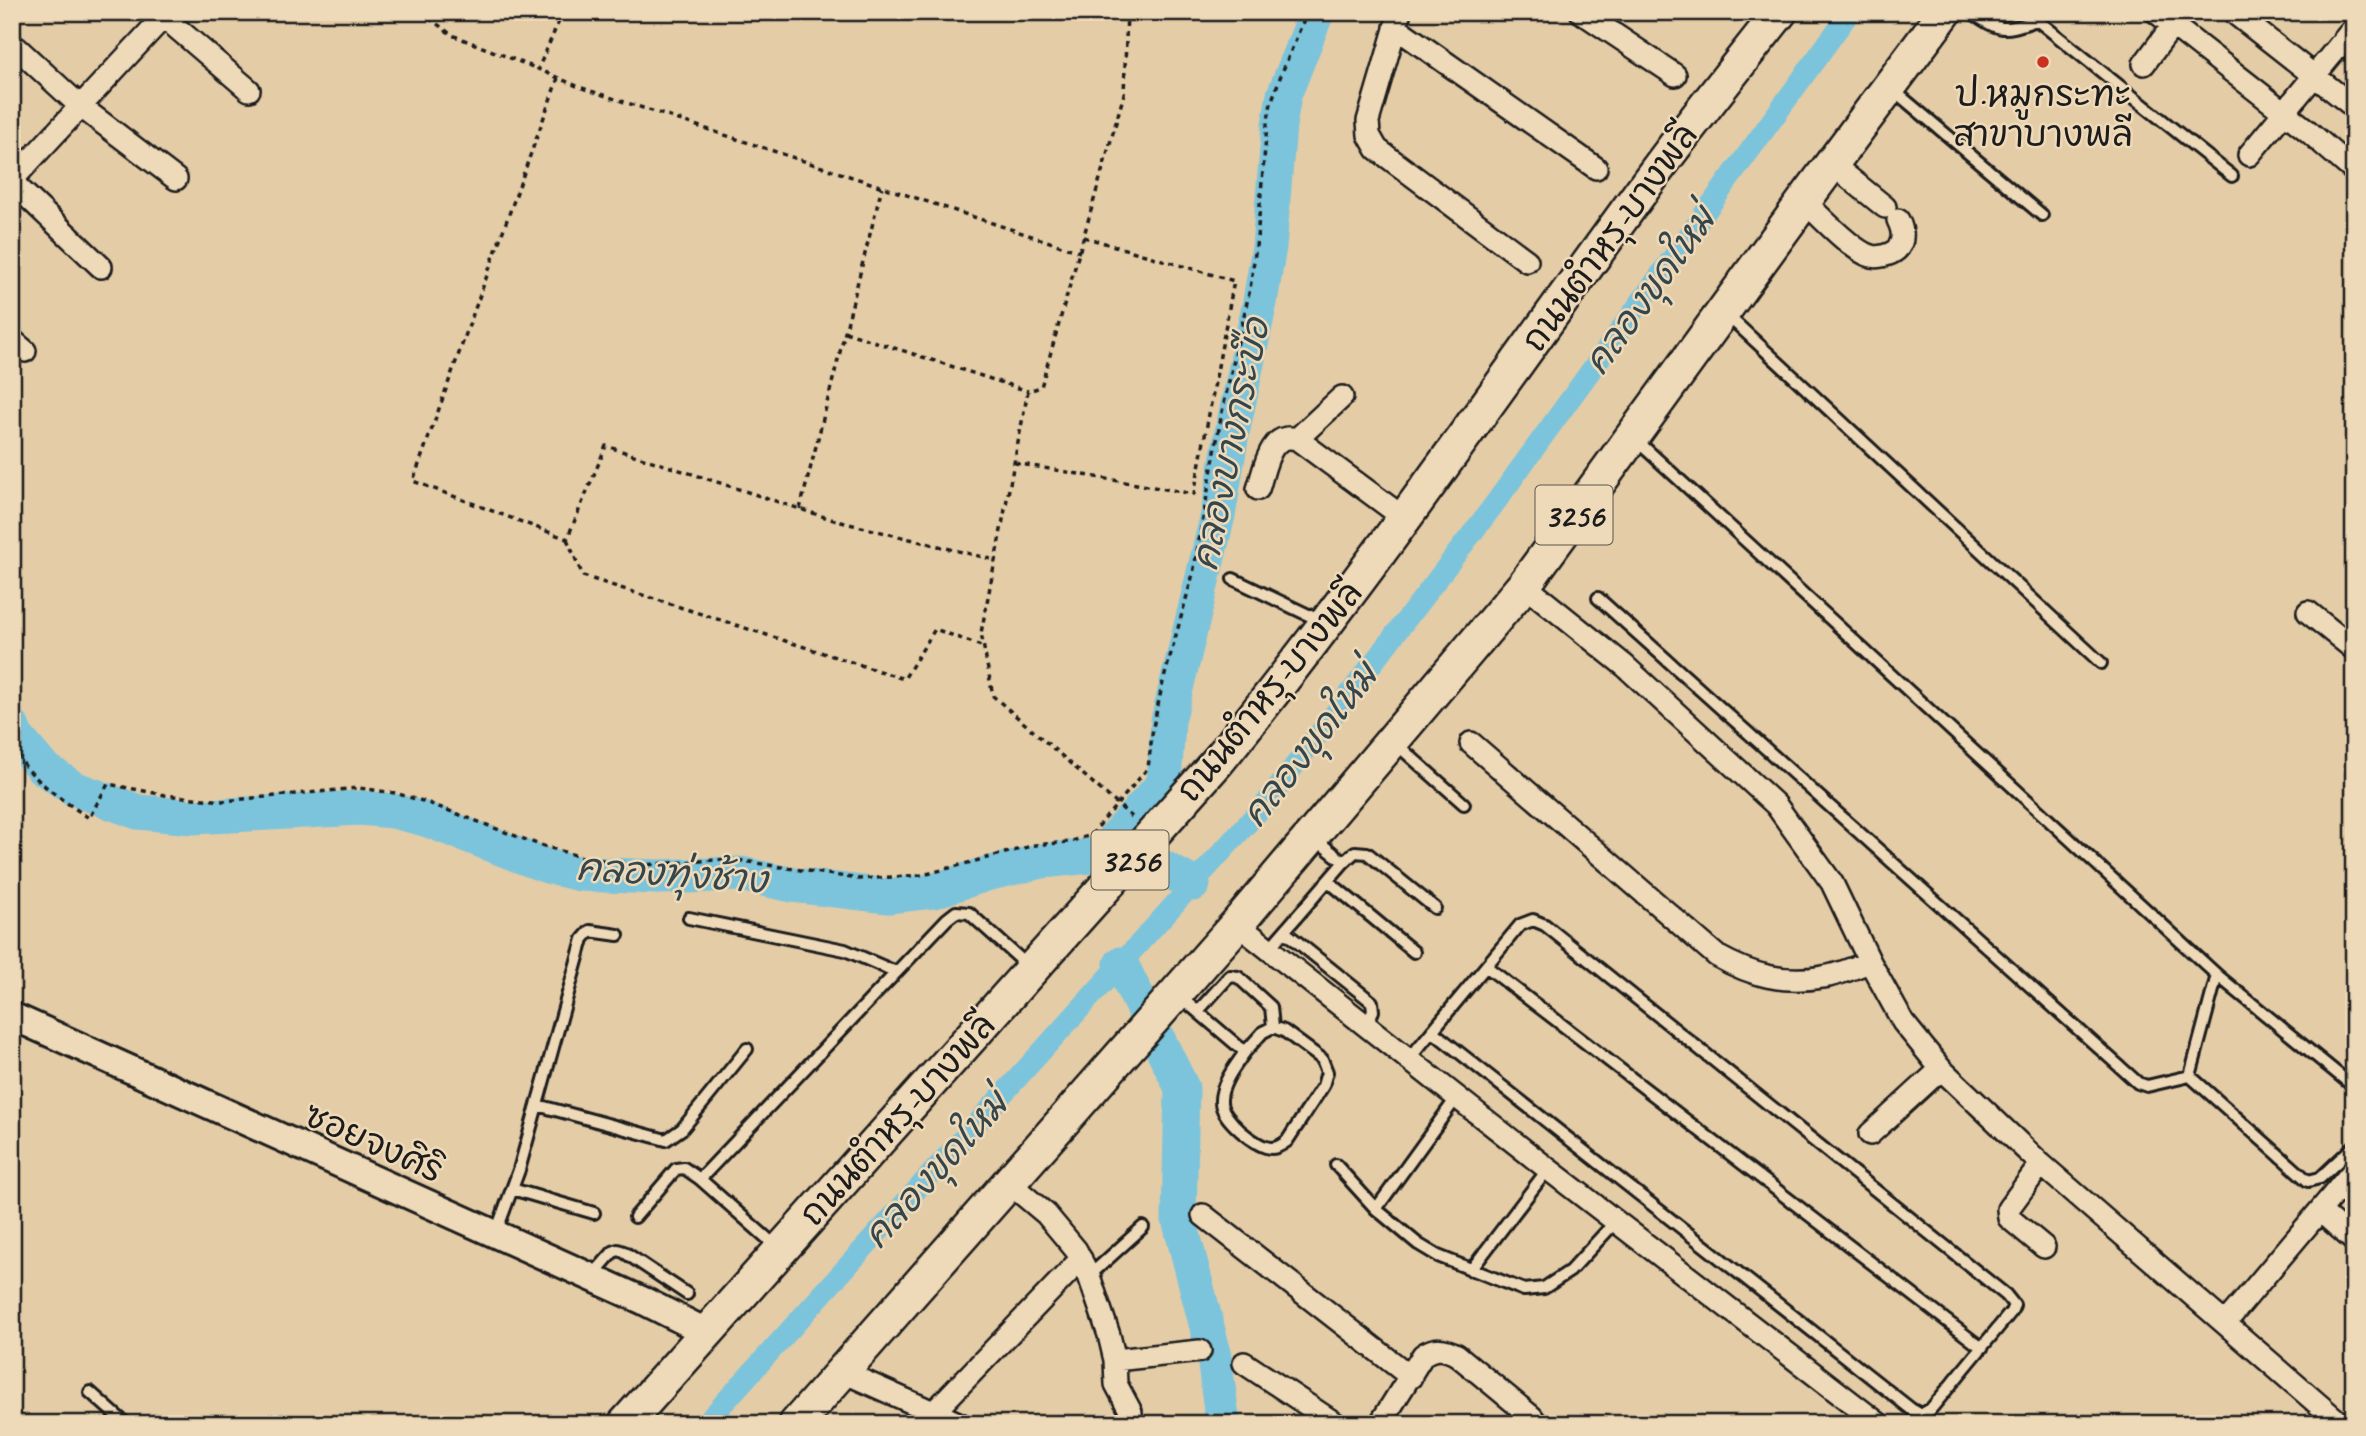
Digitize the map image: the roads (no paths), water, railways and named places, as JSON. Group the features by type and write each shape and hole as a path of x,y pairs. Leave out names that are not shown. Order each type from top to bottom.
{"main road":[{"name":"ถนนตำหรุ-บางพลี","path":"625,1424 1218,761 1271,697 1658,168 1780,12"},
{"name":"3256","path":"796,1424 1102,1076 1183,1000 1237,924 1524,585 1945,12"}],"street":[{"path":"1581,12 1675,75"},
{"path":"2233,12 2354,107"},
{"path":"101,267 12,181 163,14 249,90"},
{"path":"1527,261 1377,149 1369,135 1368,121 1397,19 1595,168"},
{"path":"2144,64 2164,19 2354,172"},
{"path":"2249,155 2352,30"},
{"path":"17,48 80,106 176,179"},
{"path":"1804,201 1859,251 1873,257 1891,254 1900,246 1903,230 1891,214 1832,164"},
{"path":"1297,439 1342,397"},
{"path":"1258,489 1271,450 1278,441 1288,436 1297,439 1404,518"},
{"path":"1524,585 1625,666 1776,805 1832,883 1903,1022 1941,1069 2041,1164 2341,1424"},
{"path":"2308,612 2354,649"},
{"path":"1471,743 1717,956 1740,969 1775,980 1823,977 1870,962"},
{"path":"1237,924 1548,1169 1879,1424"},
{"name":"ซอยจงศิริ","path":"12,1016 591,1277 706,1332"},
{"path":"1870,1134 1941,1069"},
{"path":"2041,1164 2007,1209 2009,1218 2044,1247"},
{"path":"2225,1322 2354,1170"},
{"path":"1008,1182 1062,1231 1085,1267 1115,1360 1116,1384 1131,1412 1131,1424"},
{"path":"2320,1211 2354,1241"},
{"path":"1203,1215 1411,1377"},
{"path":"934,1412 1085,1267"},
{"path":"1381,1424 1423,1355 1430,1350 1446,1349 1532,1416 1537,1424"},
{"path":"1115,1360 1200,1351"},
{"path":"1244,1363 1336,1424"},
{"path":"841,1371 960,1424"}],"lane":[{"path":"1971,12 1991,26 2006,30 2037,20 2232,176"},
{"path":"1889,87 2042,215"},
{"path":"1724,312 2101,663"},
{"path":"1632,436 2217,975 2354,1087"},
{"path":"1233,579 1326,623"},
{"path":"1598,598 2137,1083 2147,1086 2190,1076"},
{"path":"1392,740 1464,804"},
{"path":"1311,837 1344,862"},
{"path":"1268,950 1355,852 1367,853 1435,908"},
{"path":"1328,881 1414,952"},
{"path":"700,1179 956,912 969,913 1032,969"},
{"path":"688,918 845,950 896,972"},
{"path":"1409,1059 1432,1031 1487,967 1520,925 1533,920 1545,925 2006,1296 2014,1305 2011,1312 1930,1410 1920,1414 1432,1031"},
{"path":"495,1235 537,1105 583,939 590,931 618,935"},
{"path":"1284,932 1372,1002 1373,1011 1366,1026"},
{"path":"1487,967 1982,1348"},
{"path":"2190,1076 2217,975"},
{"path":"1245,1052 1183,1000 1230,976 1238,977 1271,1007 1273,1027"},
{"path":"1273,1027 1284,1031 1322,1059 1327,1072 1323,1086 1310,1108 1287,1141 1280,1146 1272,1148 1259,1144 1228,1120 1223,1111 1220,1101 1223,1090 1245,1052 1263,1032 1273,1027"},
{"path":"537,1105 666,1139 682,1129 747,1049"},
{"path":"2190,1076 2308,1181 2320,1178 2354,1146"},
{"path":"1376,1209 1457,1097"},
{"path":"1336,1165 1376,1209 1418,1244 1438,1256 1524,1290 1544,1288 1570,1271 1617,1220"},
{"path":"635,1217 676,1169 684,1168 780,1250"},
{"path":"1471,1270 1548,1169"},
{"path":"512,1189 594,1213"},
{"path":"1085,1267 1143,1227"},
{"path":"591,1277 613,1252 618,1250 687,1294"},
{"path":"90,1392 126,1424"}],"waterway":[{"name":"คลองบางกระบือ","path":"1100,855 1164,783 1168,721 1218,515 1232,433 1260,302 1269,247 1284,95 1317,12"},
{"name":"คลองขุดใหม่","path":"705,1424 1266,803 1493,506 1850,12"},
{"name":"คลองทุ่งช้าง","path":"12,726 16,736 42,767 73,788 138,812 193,817 360,808 393,811 425,819 547,866 580,874 658,877 740,874 793,885 888,896 933,891 986,874 1042,861 1100,855 1154,863 1193,884"},
{"name":"คลองบางกระบือ","path":"1121,964 1182,1088 1179,1219 1213,1350 1223,1424"}],"place":[{"name":"ป.หมูกระทะ สาขาบางพลี","path":"2043,62"}]}
